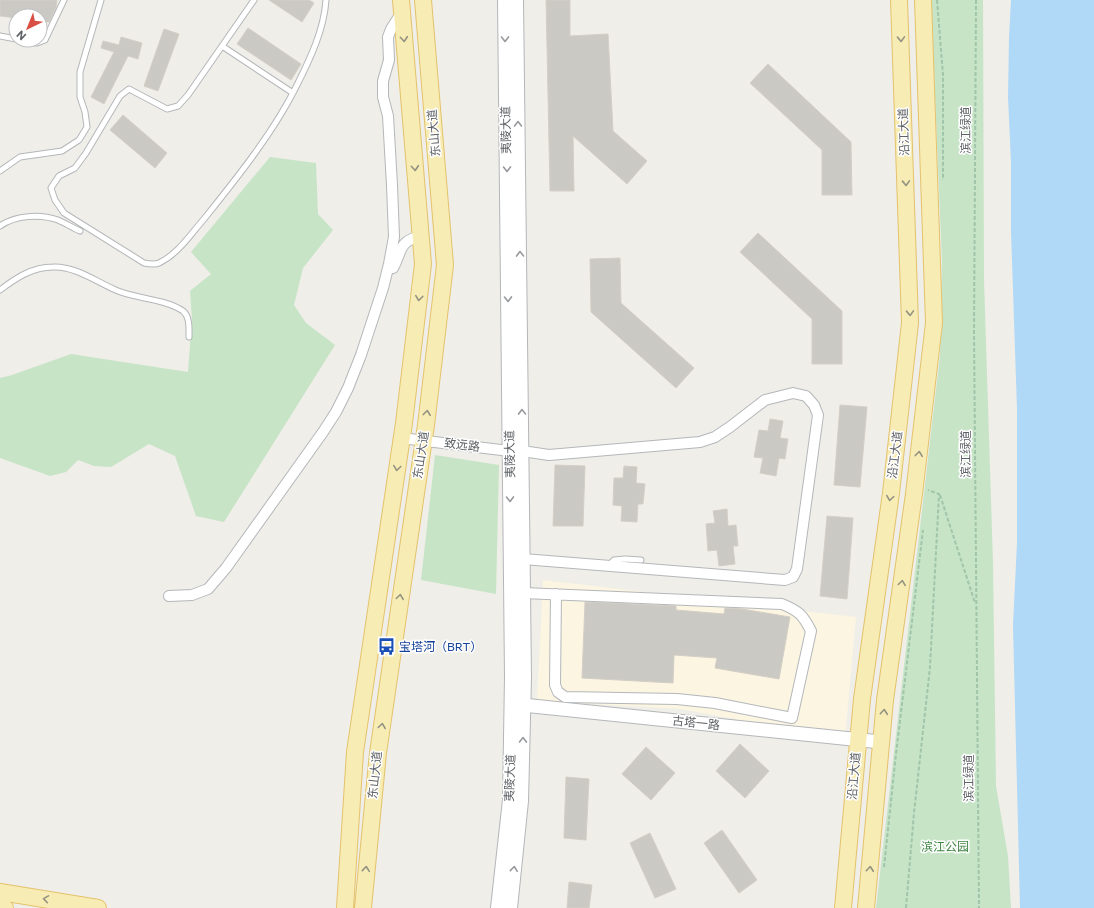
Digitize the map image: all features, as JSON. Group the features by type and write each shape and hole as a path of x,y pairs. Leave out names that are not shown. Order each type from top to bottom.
{"main road":[{"name":"东山大道","path":"363,906 378,753 423,441 445,266 423,0"},
{"name":"夷陵大道","path":"498,908 510,800 518,704 523,593 523,560 516,451 504,0"},
{"name":"夷陵大道","path":"510,908 521,801 518,704 516,451 516,0"},
{"name":"沿江大道","path":"842,908 862,699 891,493 910,323 899,0"},
{"name":"沿江大道","path":"866,908 885,700 914,494 934,323 923,0"},
{"name":"东山大道","path":"343,906 356,752 402,438 423,264 402,6"},
{"path":"0,892 98,908"},
{"path":"0,907 5,908"}],"street":[{"path":"169,596 192,595 208,589 226,568 336,412 348,388 361,355 387,271 394,237 389,130 388,116 383,97 383,81 389,60 388,38 402,6"},
{"path":"387,271 390,271 394,267 403,245 411,238 421,236"},
{"name":"致远路","path":"402,438 549,455 700,442 715,437 765,400 793,393 806,396 814,405 818,415 798,569 793,577 785,580 523,560"},
{"path":"523,593 556,594 782,604 797,610 805,619 811,631 792,718 715,703 677,699 565,697 558,692 555,685 556,594"},
{"name":"古塔一路","path":"518,704 881,742"}],"lane":[{"path":"48,34 64,0"},
{"path":"0,170 20,157 62,151 79,140 87,126 85,112 80,97 80,72 101,0"},
{"path":"254,0 188,95 178,106 167,108 129,89 120,96 86,153 75,168 59,176 52,188 54,200 64,213 144,263 157,265 169,258 185,242 226,193 276,121 293,93 317,43 326,7 326,0"},
{"path":"222,46 293,93"},
{"path":"0,226 21,218 37,216 58,220 80,231"},
{"path":"0,290 20,275 40,268 54,267 71,270 119,291 174,307 184,312 189,322 189,337"},
{"path":"608,566 614,560 641,560"}],"path":[{"name":"滨江绿道","path":"976,0 974,333 979,908"},
{"path":"928,490 940,494"},
{"path":"940,494 976,606"},
{"path":"906,908 914,813 930,667 940,494"}],"shaded area":[{"path":"543,580 856,617 845,739 680,709 537,701"}],"green space":[{"name":"滨江公园","path":"931,0 983,0 984,280 993,563 996,786 1008,856 1011,908 876,908 940,355 942,262"},
{"path":"270,157 316,163 318,214 333,230 303,268 294,305 306,323 335,345 224,522 196,516 175,456 149,444 111,467 94,466 78,460 66,472 50,476 0,458 0,378 71,354 188,372 192,319 190,291 211,274 191,252"},
{"path":"435,455 499,465 496,594 421,580"}],"water":[{"path":"1011,0 1094,0 1094,908 1020,908 1013,625 1017,543 1017,409 1008,97"}],"building":[{"path":"0,0 57,0 56,8 49,22 48,8 8,8 8,17 0,16"},
{"path":"269,0 309,0 314,3 302,22"},
{"path":"546,0 570,0 570,36 608,34 613,131 647,161 627,184 573,136 574,191 550,191"},
{"path":"248,28 301,64 291,80 237,44"},
{"path":"164,29 179,34 158,91 144,86"},
{"path":"121,37 142,43 138,59 128,56 104,104 91,97 114,52 101,48 103,41 119,45"},
{"path":"768,64 851,142 852,195 822,195 822,150 750,83"},
{"path":"123,115 167,153 155,168 110,130"},
{"path":"758,233 842,311 842,364 812,364 812,319 740,252"},
{"path":"620,258 621,303 694,368 676,388 591,312 590,259"},
{"path":"840,405 867,407 860,487 834,485"},
{"path":"770,419 783,421 780,438 788,439 785,459 779,458 776,476 760,473 763,458 754,457 759,430 768,431"},
{"path":"555,465 585,466 583,526 553,526"},
{"path":"624,466 637,467 636,483 645,484 643,504 638,504 637,522 621,521 622,506 613,505 614,478 623,478"},
{"path":"727,509 728,526 736,525 738,546 733,546 735,564 719,566 717,550 708,551 706,524 715,523 713,511"},
{"path":"827,516 853,518 847,599 820,596"},
{"path":"585,602 676,606 676,610 724,614 725,608 742,609 790,617 779,679 715,668 717,658 674,655 673,683 582,678"},
{"path":"740,744 769,771 745,798 716,771"},
{"path":"646,747 675,773 651,800 622,774"},
{"path":"566,777 589,779 586,840 564,838"},
{"path":"722,830 757,880 739,893 704,843"},
{"path":"650,833 676,889 655,898 630,843"},
{"path":"569,882 592,885 589,908 567,908"}],"place":[{"name":"宝塔河（BRT）","path":"386,647"}]}
